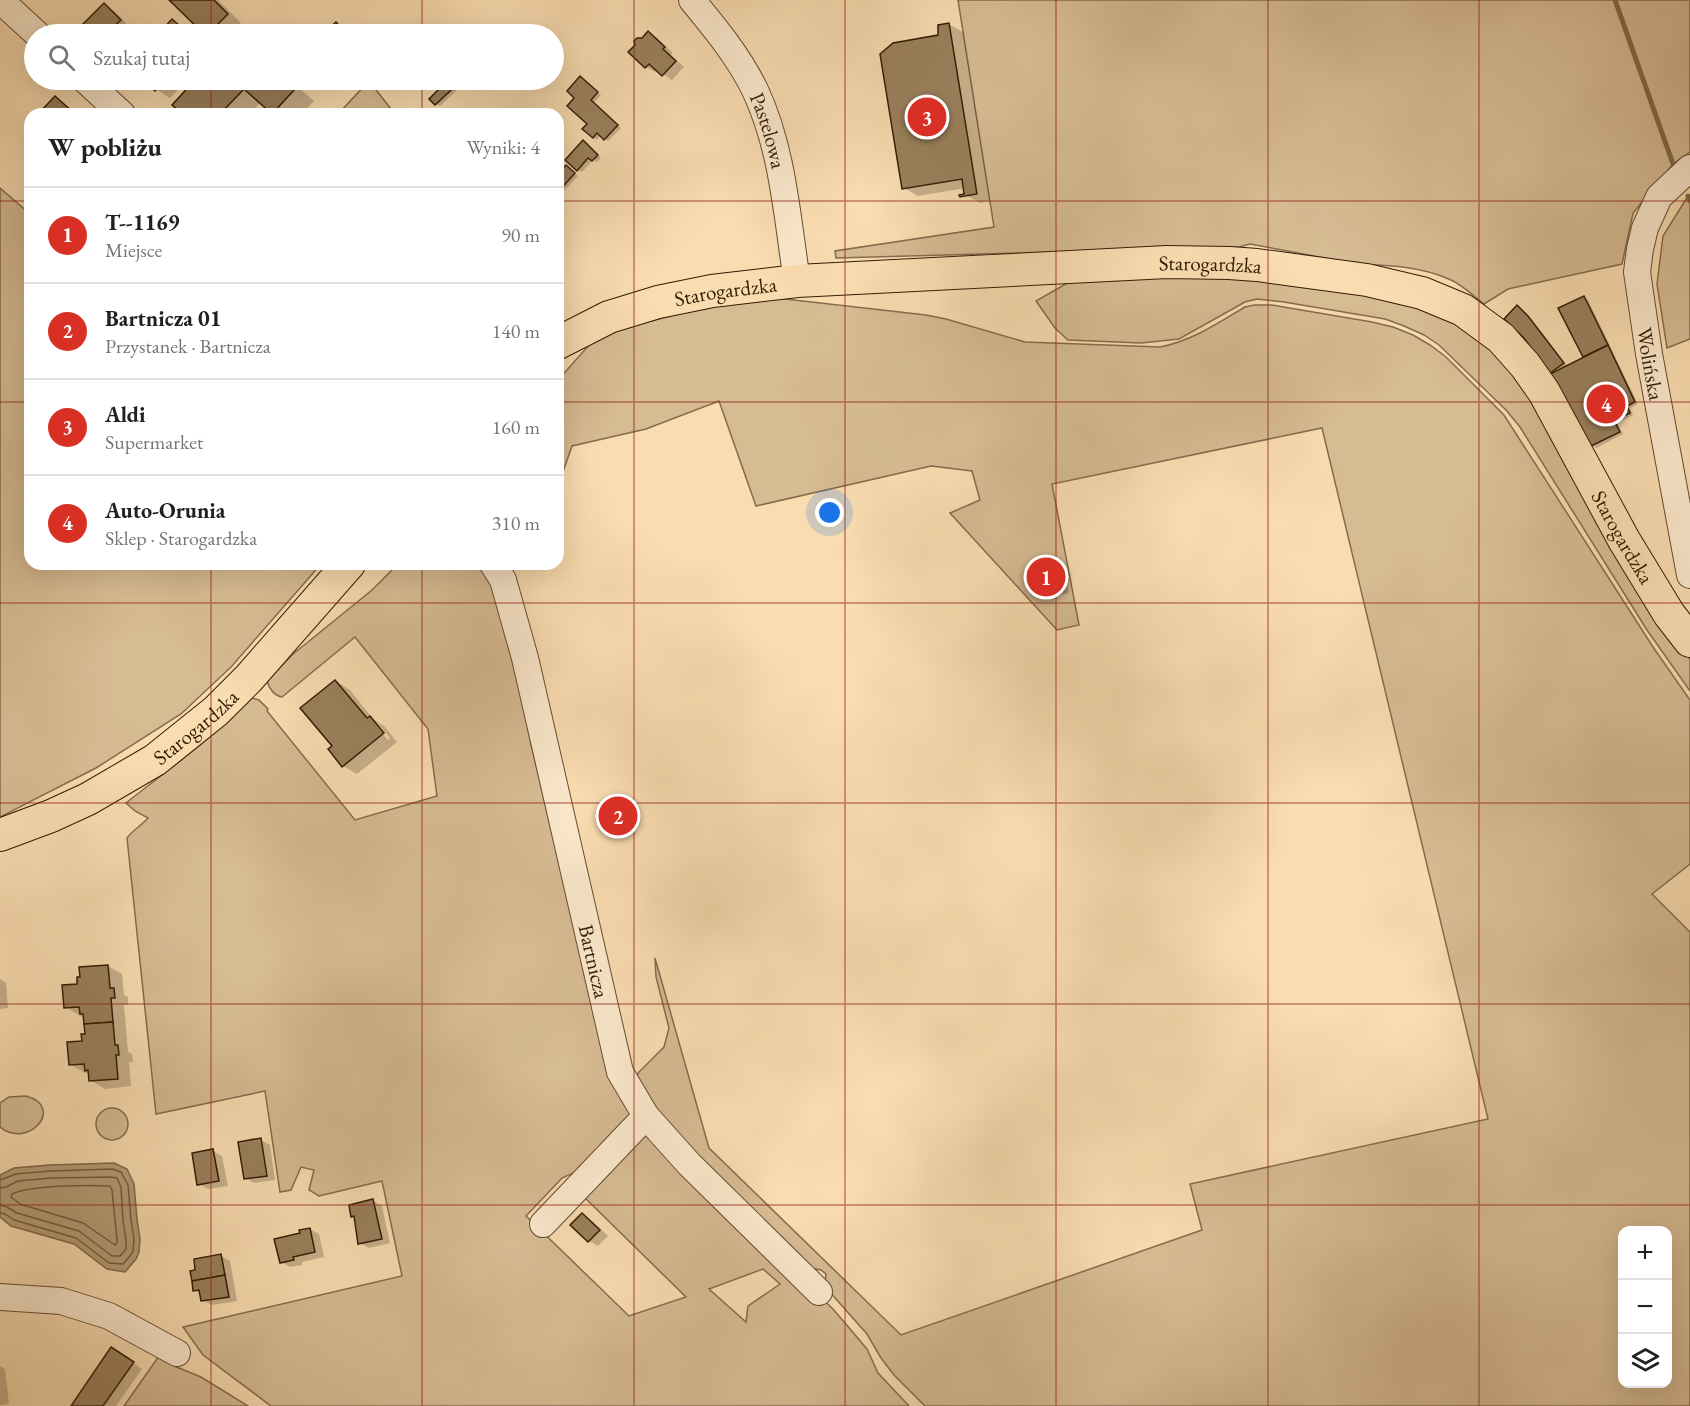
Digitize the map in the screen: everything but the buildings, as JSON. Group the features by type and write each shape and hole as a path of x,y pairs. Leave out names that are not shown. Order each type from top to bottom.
{"main road":[{"name":"Starogardzka","path":"564,340 609,317 658,302 712,291 797,281 1156,263 1229,263 1366,280 1422,293 1463,310 1501,338 1525,365 1544,392 1624,540 1669,614 1690,641"},
{"name":"Starogardzka","path":"0,835 88,800 154,760 216,711 249,678 344,570"}],"street":[{"path":"0,0 26,24"},
{"name":"Pastelowa","path":"692,0 737,59 754,88 764,112 775,143 797,281"},
{"path":"96,90 115,108"},
{"name":"Wolińska","path":"1690,168 1659,198 1645,228 1638,272 1649,354 1690,575"},
{"name":"Bartnicza","path":"497,570 503,580 525,658 620,1072 646,1116 689,1164 819,1292"},
{"path":"543,1224 646,1116"},
{"path":"0,1297 61,1301 109,1316 177,1353"}],"shaded area":[{"path":"958,0 1690,0 1690,152 1673,164 1633,213 1622,264 1508,289 1484,304 1455,282 1424,271 1397,266 1341,264 1341,261 1250,244 1239,247 836,258 835,251 994,227"},
{"path":"361,90 376,90 390,108 344,108"},
{"path":"0,188 24,209 24,570 316,570 231,667 181,714 96,768 0,817"},
{"path":"1688,196 1690,197 1690,339 1667,348 1657,284 1663,236"},
{"path":"1179,273 1319,284 1420,305 1468,329 1511,367 1678,645 1690,659 1690,691 1647,630 1520,427 1506,410 1439,345 1424,335 1385,319 1257,299 1245,302 1179,339 1141,343 1068,340 1055,328 1036,301 1076,278"},
{"path":"764,299 785,299 926,315 1025,342 1160,347 1194,336 1245,307 1272,305 1393,327 1413,335 1446,357 1504,415 1653,647 1690,700 1690,864 1652,894 1690,932 1690,1406 925,1406 894,1375 867,1334 828,1290 825,1283 826,1274 821,1270 804,1267 699,1168 636,1083 638,1073 664,1047 669,1028 656,977 655,958 709,1148 901,1335 1202,1230 1190,1184 1488,1119 1322,428 1052,484 1079,625 1057,630 950,513 980,500 972,471 931,466 756,506 719,401 646,429 572,446 564,469 564,373 590,344 624,328 709,306"},
{"path":"392,570 487,570 491,575 517,667 531,744 599,1032 637,1116 597,1162 562,1178 526,1216 629,1316 686,1297 582,1195 640,1128 833,1309 867,1349 878,1373 909,1406 271,1406 203,1355 183,1327 402,1276 382,1181 319,1196 309,1190 314,1170 301,1167 291,1190 280,1192 265,1091 156,1114 127,838 148,818 126,803 207,739 252,698 259,700 268,709 267,711 355,820 437,796 428,729 355,637 282,697 273,692 267,681 292,655 372,590","holes":["763,1269 780,1284 748,1306 746,1322 709,1289"]},
{"path":"26,1096 38,1101 43,1109 43,1117 38,1124 22,1133 11,1133 0,1127 0,1103 9,1097"},
{"path":"112,1108 123,1113 128,1124 123,1135 112,1140 101,1135 96,1124 101,1113"},
{"path":"159,1356 174,1366 201,1377 248,1406 124,1406"}],"water":[{"path":"114,1163 127,1169 134,1184 140,1239 136,1259 125,1272 107,1269 74,1244 11,1226 0,1217 0,1175 14,1168"}],"waterway":[{"path":"1615,0 1673,164"},
{"path":"1688,196 1690,201"}],"place":[{"name":"Aldi","path":"927,117"},
{"name":"Auto-Orunia","path":"1606,404"},
{"name":"T--1169","path":"1046,577"},
{"name":"Bartnicza 01","path":"618,816"}]}
